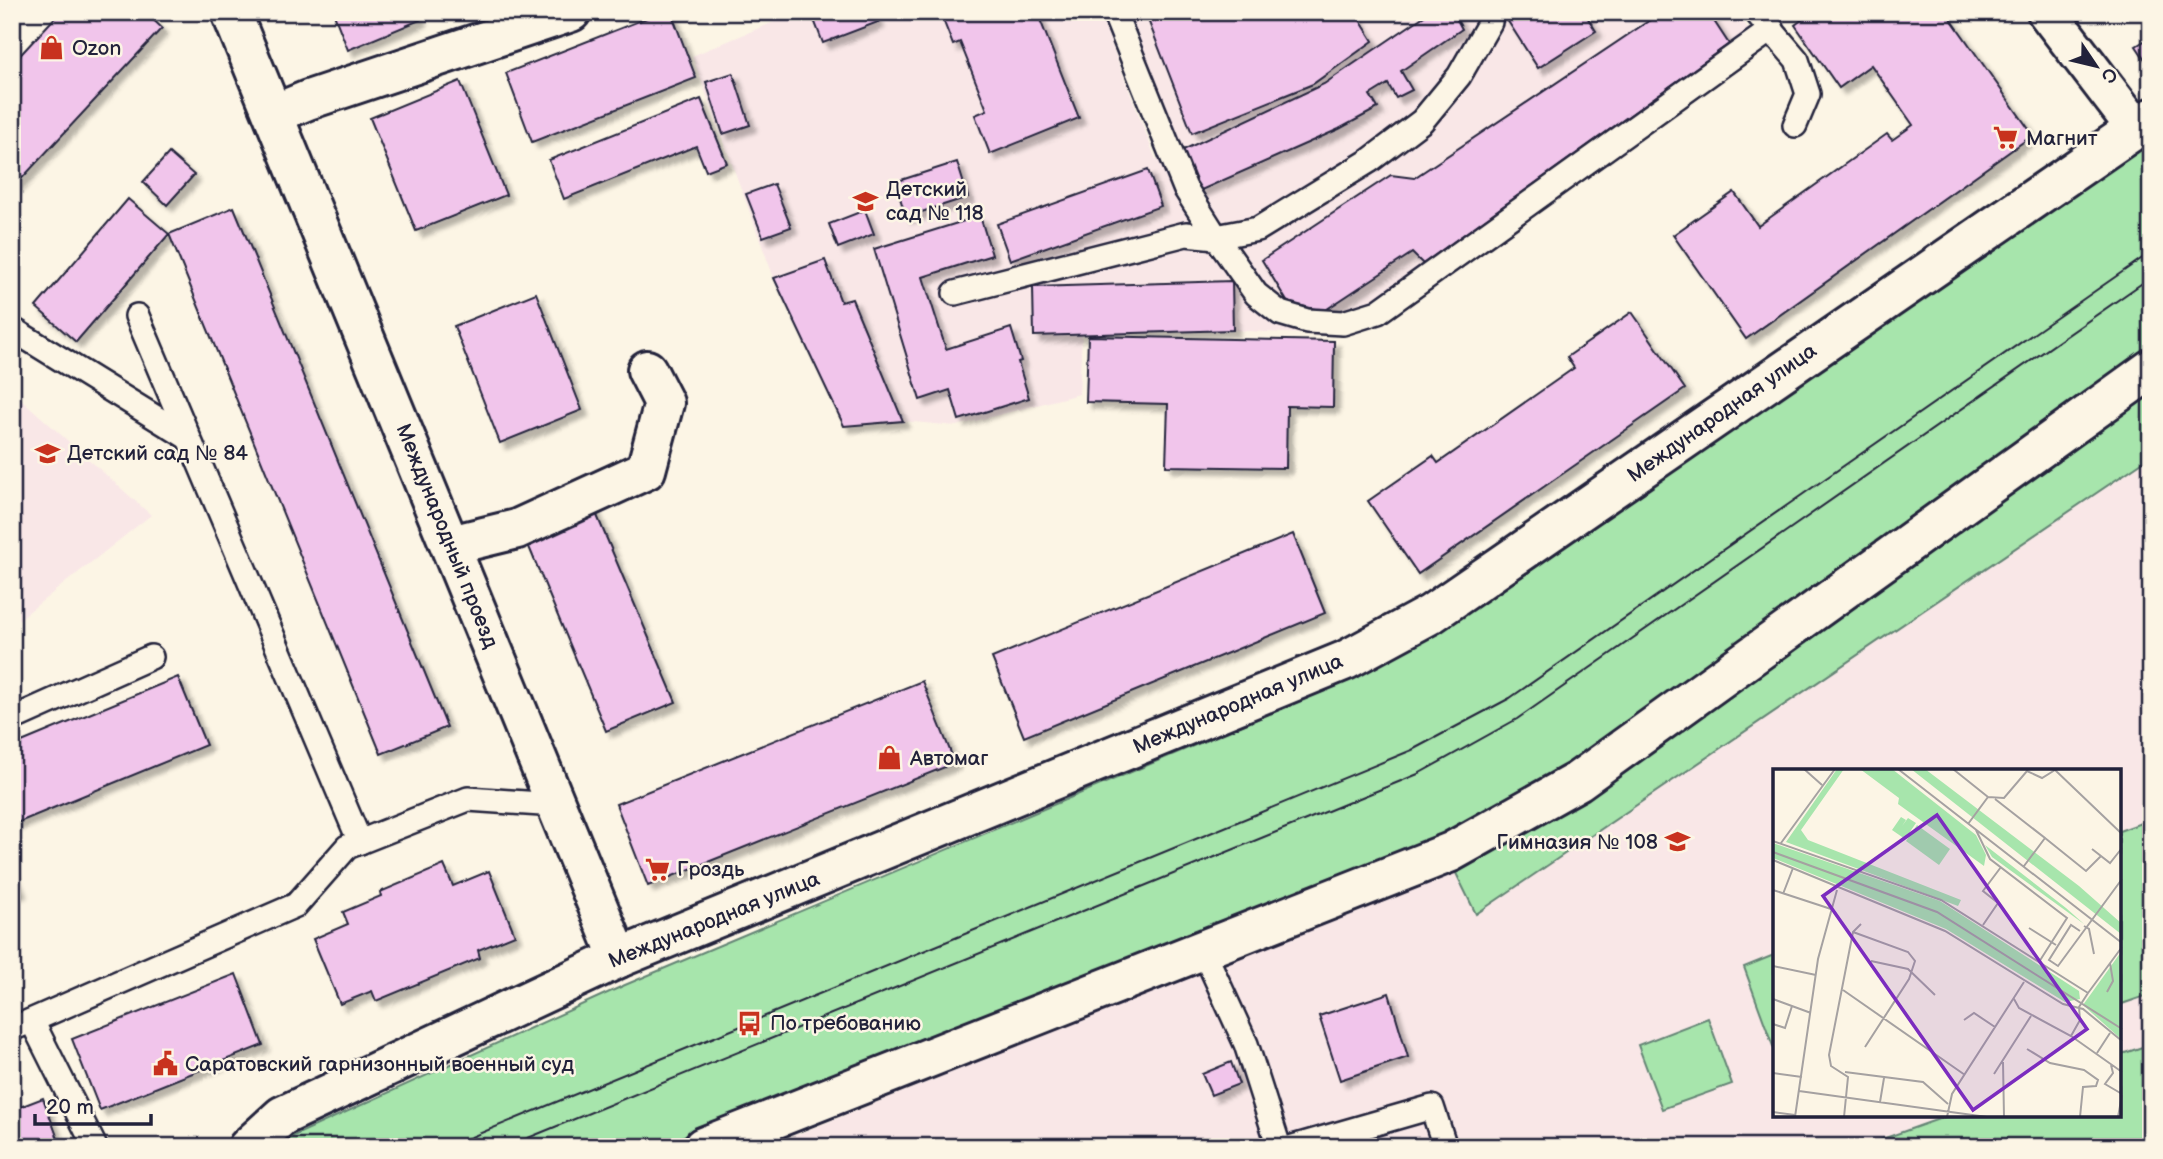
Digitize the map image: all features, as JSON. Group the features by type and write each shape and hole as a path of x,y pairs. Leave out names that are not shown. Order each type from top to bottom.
{"street":[{"name":"Международный проезд","path":"232,12 620,958"},
{"path":"274,114 308,100 571,12"},
{"path":"2047,12 2143,122"},
{"name":"Международная улица","path":"248,1147 282,1116 620,958 1346,660 1431,614 2143,122"},
{"path":"703,1147 1451,852 1578,781 2151,369"},
{"path":"451,545 517,529 646,470 664,403 647,370"}],"lane":[{"path":"1114,12 1185,188 1256,294 1280,313 1307,321 1343,323 1378,312 1772,29"},
{"path":"1756,12 1797,60 1808,94 1794,125"},
{"path":"955,293 1186,234 1216,237 1258,229 1368,161 1422,121 1459,76 1490,22"},
{"path":"137,316 360,842"},
{"path":"12,329 187,438"},
{"path":"12,719 151,657"},
{"path":"95,1147 22,1025 296,905 347,847 468,799 556,805"},
{"path":"1203,950 1246,1044 1279,1147"},
{"path":"1293,1147 1432,1107 1445,1147"}],"shaded area":[{"path":"798,12 1099,12 1156,160 1183,149 1128,12 1596,12 1604,24 1621,12 1736,12 1749,29 1321,335 1233,330 1082,334 1079,394 956,426 903,421 844,426 774,278 692,56"},
{"name":"Детский сад № 84","path":"12,391 151,515 12,625"},
{"name":"Гимназия № 108","path":"2151,456 2151,1044 2121,1054 2121,769 1773,769 1773,1117 1944,1117 1860,1147 766,1147 1453,867 1476,913"}],"green space":[{"path":"2151,140 2151,353 1572,769 1444,835 656,1147 280,1147 291,1137 625,985 1357,677 1442,630 2092,177"},
{"path":"2151,387 2151,456 1476,914 1453,867"},
{"path":"2141,823 2151,850 2151,994 2121,1004 2121,830"},
{"path":"1773,955 1773,1046 1744,967"},
{"path":"1708,1018 1732,1084 1662,1109 1638,1045"},
{"path":"2151,1044 2151,1147 1860,1147 1944,1117 2121,1117 2121,1054"}],"building":[{"path":"60,12 145,12 162,28 12,189 12,64"},
{"path":"333,12 417,12 420,20 348,50"},
{"path":"662,12 671,12 696,78 532,142 506,73"},
{"path":"811,12 874,12 878,22 823,43"},
{"path":"940,12 1037,12 1079,118 990,154 975,115 987,110 960,42 953,45"},
{"path":"1145,12 1270,12 1271,15 1277,12 1355,12 1373,41 1313,84 1192,133"},
{"path":"1430,12 1453,12 1462,29 1401,71 1412,90 1396,98 1388,84 1370,95 1378,108 1339,129 1199,191 1183,150 1324,84"},
{"path":"1502,12 1584,12 1596,31 1538,68"},
{"path":"1662,12 1708,12 1729,44 1423,264 1412,253 1324,311 1288,303 1262,260 1391,175 1414,178"},
{"path":"1812,12 1946,12 2033,135 1746,339 1673,235 1734,192 1758,226 1887,134 1892,140 1913,125 1871,65 1839,88 1795,25"},
{"path":"2151,37 2151,58 2146,61 2136,46"},
{"path":"733,73 750,125 723,134 706,82"},
{"path":"460,81 506,195 416,231 370,118"},
{"path":"701,99 727,163 706,171 696,146 564,199 549,160"},
{"path":"169,153 194,175 167,205 143,182"},
{"path":"957,162 968,197 906,217 895,182"},
{"path":"1148,170 1161,206 1010,260 997,224"},
{"path":"774,184 791,227 763,237 746,194"},
{"path":"128,199 169,234 76,342 36,307"},
{"path":"234,207 447,727 381,754 169,234"},
{"path":"865,210 874,234 838,248 829,224"},
{"path":"980,216 992,255 923,277 946,349 1011,328 1029,398 959,420 950,390 920,400 874,249"},
{"path":"825,260 841,302 852,299 903,421 844,426 774,278"},
{"path":"1232,281 1233,330 1034,336 1033,287"},
{"path":"536,293 582,410 500,443 454,326"},
{"path":"1632,312 1685,389 1418,574 1368,501 1433,456 1438,463 1574,368 1567,357"},
{"path":"1088,336 1334,341 1333,407 1287,406 1286,468 1166,466 1168,404 1086,402"},
{"path":"593,506 676,702 606,731 524,535"},
{"path":"1293,534 1325,613 1024,737 992,658"},
{"path":"178,677 206,745 12,825 12,746"},
{"path":"922,681 955,763 648,886 616,804"},
{"path":"444,865 453,886 489,871 515,935 478,950 480,958 376,1001 372,991 340,1004 313,939 348,924 343,912 381,896 380,892"},
{"path":"12,871 20,891 12,894"},
{"path":"236,974 263,1045 100,1110 72,1039"},
{"path":"1389,993 1408,1057 1340,1080 1319,1016"},
{"path":"1231,1062 1239,1084 1211,1095 1202,1074"},
{"path":"43,1098 61,1147 12,1147 12,1110"}],"tram line":[{"path":"447,1147 1412,750 1510,698 2151,252"},
{"path":"506,1147 1418,774 1517,719 2151,277"}],"place":[{"name":"Ozon","path":"52,48"},
{"name":"Магнит","path":"2006,138"},
{"name":"Детский сад № 118","path":"866,201"},
{"name":"Детский сад № 84","path":"47,453"},
{"name":"Автомаг","path":"890,758"},
{"name":"Гимназия № 108","path":"1678,842"},
{"name":"Гроздь","path":"657,869"},
{"name":"По требованию","path":"750,1023"},
{"name":"Саратовский гарнизонный военный суд","path":"165,1064"}]}
